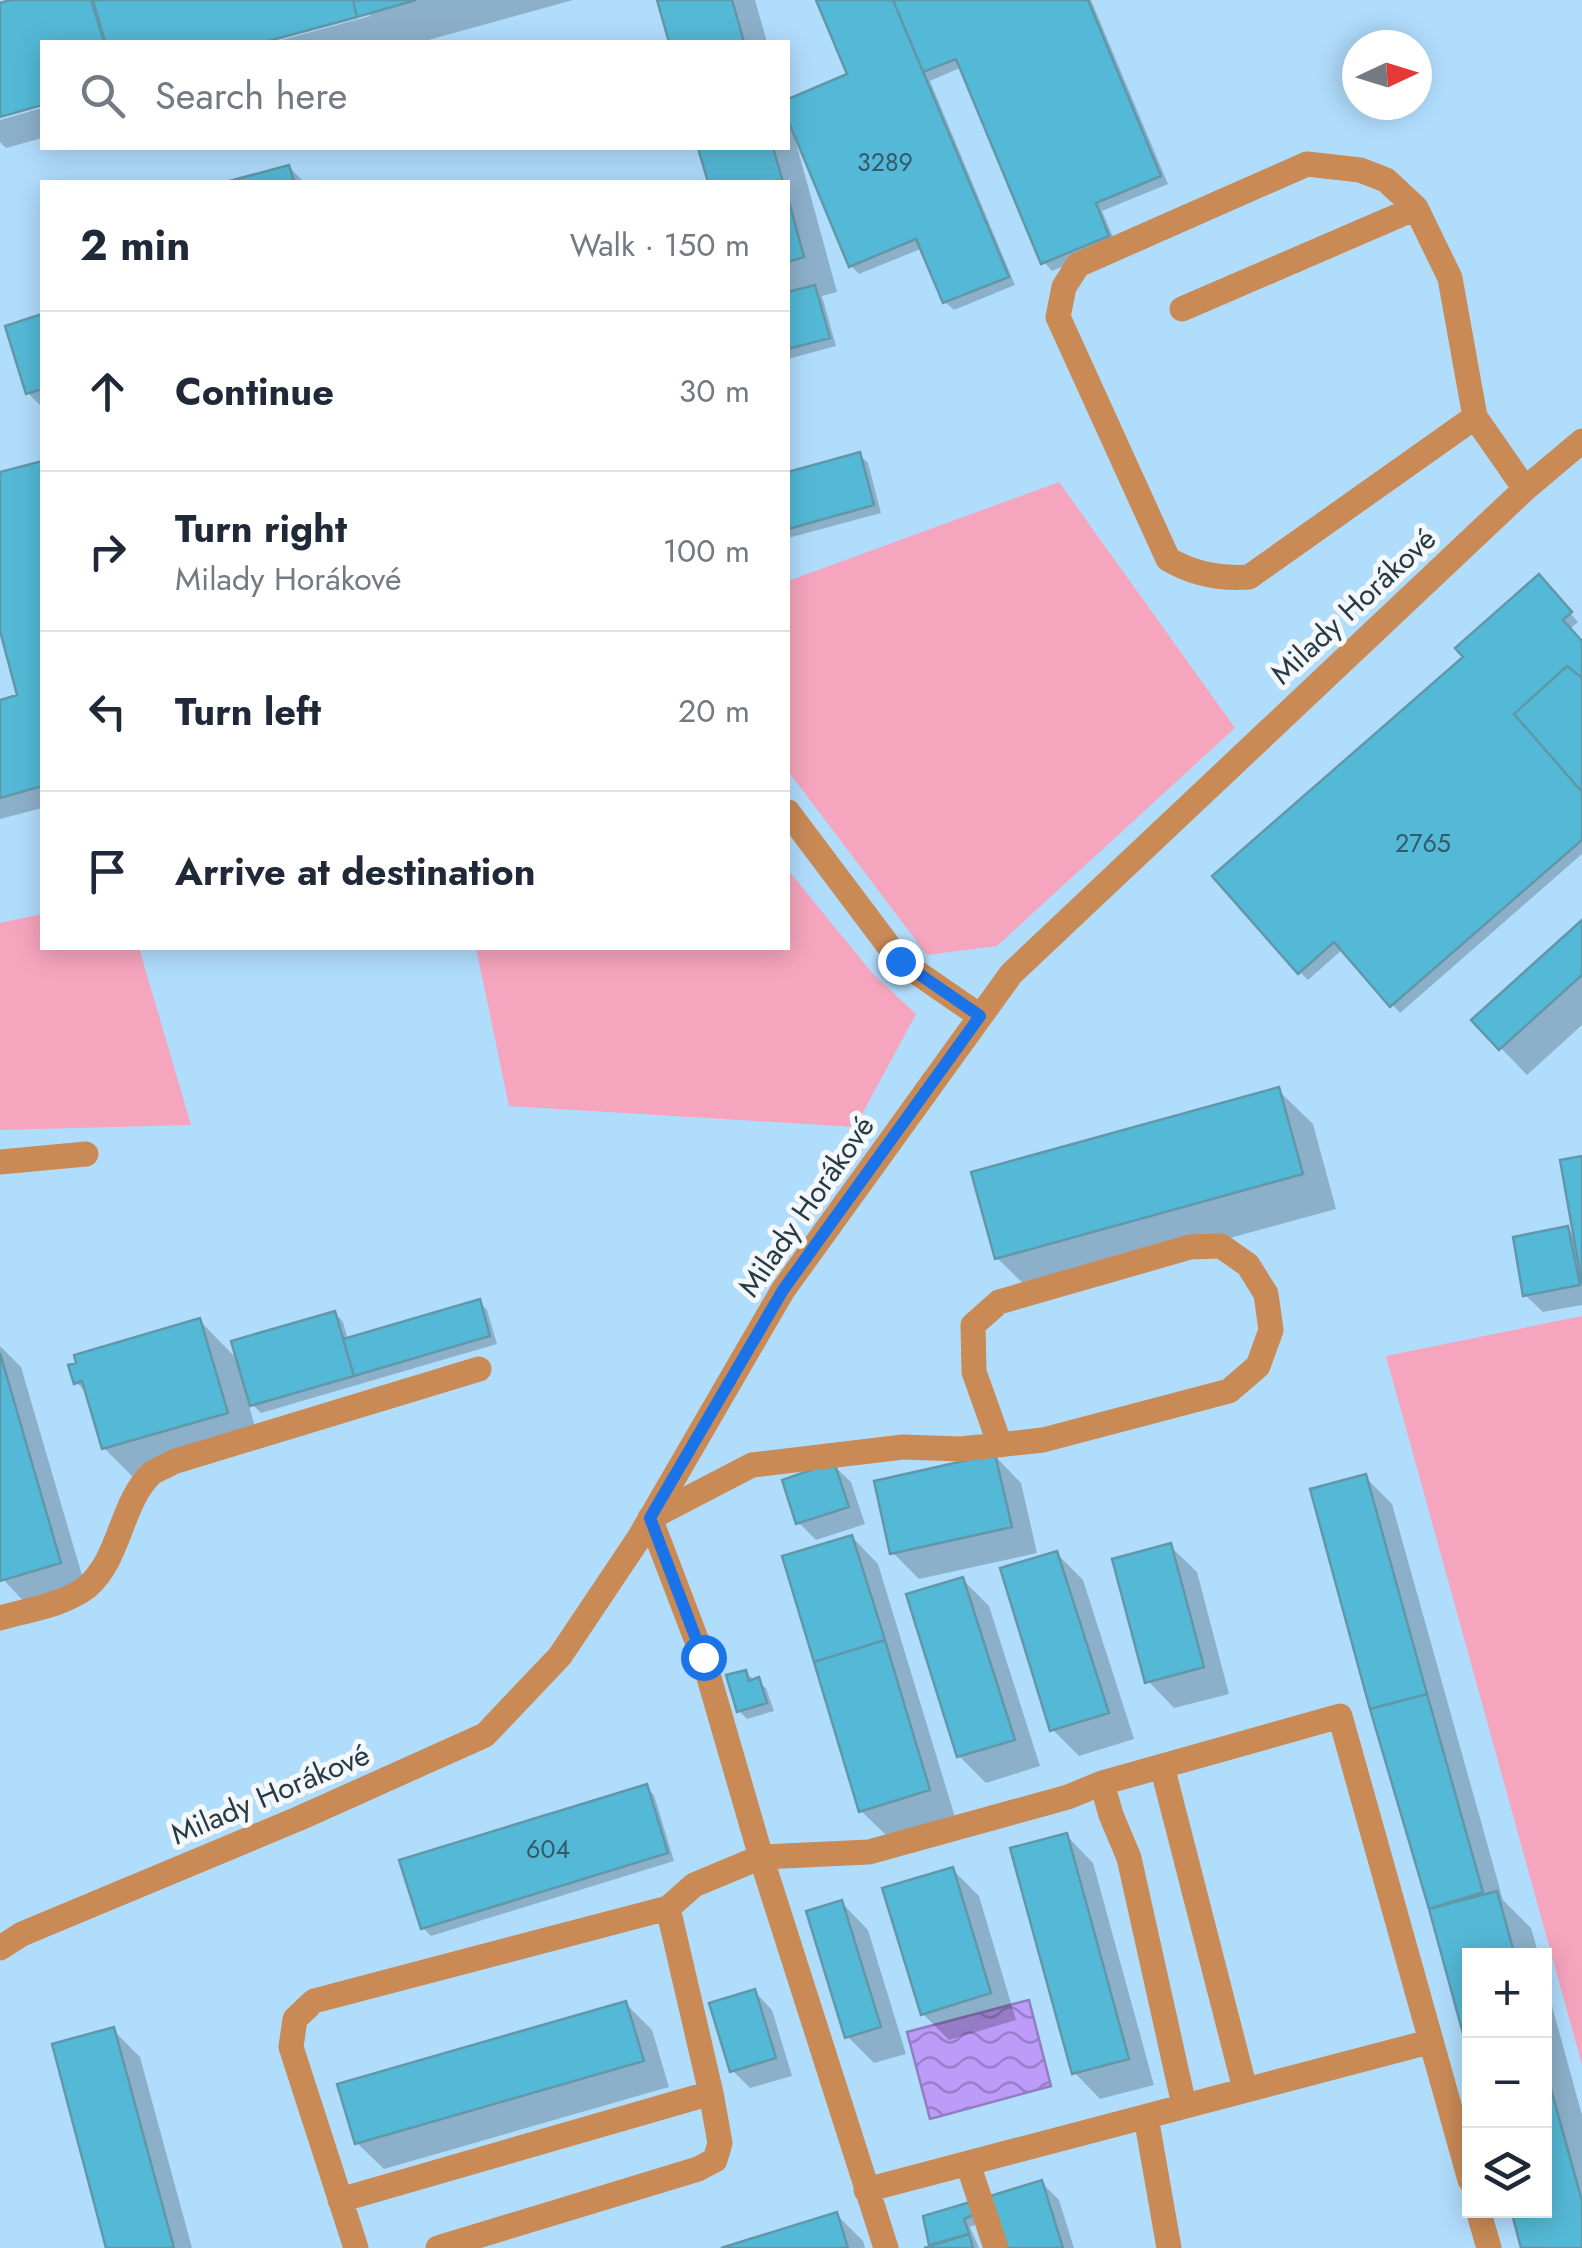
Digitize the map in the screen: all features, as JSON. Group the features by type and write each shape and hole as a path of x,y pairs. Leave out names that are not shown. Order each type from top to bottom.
{"street":[{"path":"1474,417 1249,578 1230,579 1187,570 1168,559 1058,318 1064,287 1078,266 1308,164 1360,170 1386,180 1416,208 1450,278 1474,417 1525,488"},
{"path":"1182,309 1416,208"},
{"name":"Milady Horákové","path":"0,1948 22,1934 300,1818 485,1735 560,1656 650,1518 783,1290 1010,974 1525,488 1582,441"},
{"path":"790,815 900,961 980,1016"},
{"path":"0,1162 86,1154"},
{"path":"886,2248 761,1857 703,1657 650,1518 752,1465 902,1447 961,1449 1000,1445 1043,1440 1229,1390 1258,1366 1271,1330 1266,1294 1248,1265 1221,1246 1190,1247 999,1302 974,1325 974,1372 1000,1445"},
{"path":"0,1618 74,1596 90,1584 105,1565 138,1494 153,1473 173,1462 478,1369"},
{"path":"356,2248 290,2046 295,2019 314,2001 668,1908 694,1885 761,1857 869,1852 1340,1716 1462,2152"},
{"path":"1162,1766 1244,2089"},
{"path":"1102,1783 1111,1816 1130,1858 1184,2105"},
{"path":"438,2248 698,2169 715,2160 720,2144 711,2093 668,1908"},
{"path":"866,2190 1430,2042"},
{"path":"340,2200 711,2093"},
{"path":"1146,2117 1169,2248"},
{"path":"968,2164 996,2248"},
{"path":"1480,2218 1489,2248"}],"shaded area":[{"path":"1059,482 1235,728 997,946 927,955 790,774 790,580"},
{"path":"790,872 873,974 916,1014 855,1127 509,1106 476,950 790,950"},
{"path":"40,914 40,950 140,950 191,1125 0,1130 0,923"},
{"path":"1582,1316 1582,2065 1552,1948 1386,1356"}],"water":[{"path":"1029,2000 1051,2086 930,2119 907,2032"}],"building":[{"path":"91,0 103,40 40,40 40,106 0,117 0,3"},
{"path":"93,0 353,0 357,17 272,40 104,40"},
{"path":"353,0 416,0 357,17"},
{"path":"657,0 732,0 743,40 668,40"},
{"path":"816,0 893,0 1009,277 943,303 916,239 849,267 790,125 790,98 847,74"},
{"path":"893,0 1088,0 1161,176 1096,203 1109,236 1041,264 956,59 923,72"},
{"path":"699,150 774,150 782,180 707,180"},
{"path":"289,165 293,180 233,180"},
{"path":"790,205 804,257 790,261"},
{"path":"815,285 830,338 790,348 790,291"},
{"path":"40,315 40,390 26,394 5,326"},
{"path":"860,452 874,505 790,528 790,471"},
{"path":"40,462 40,787 0,798 0,700 17,695 0,631 0,472"},
{"path":"1539,574 1572,612 1563,620 1582,641 1582,678 1567,666 1514,714 1582,792 1582,840 1390,1007 1334,942 1298,974 1212,876 1463,657 1455,648"},
{"path":"1567,666 1582,678 1582,792 1514,714"},
{"path":"1582,920 1582,975 1499,1050 1471,1020"},
{"path":"1279,1087 1303,1174 995,1259 971,1172"},
{"path":"1582,1156 1582,1284 1560,1160"},
{"path":"1568,1226 1580,1285 1523,1296 1513,1237"},
{"path":"480,1299 490,1336 354,1376 343,1339"},
{"path":"335,1311 354,1376 250,1406 231,1341"},
{"path":"200,1318 228,1413 102,1449 82,1381 74,1384 68,1365 76,1363 74,1355"},
{"path":"0,1353 61,1563 0,1581"},
{"path":"995,1454 1012,1527 890,1554 874,1481"},
{"path":"834,1462 849,1507 796,1524 782,1480"},
{"path":"1366,1474 1427,1694 1370,1709 1310,1489"},
{"path":"852,1535 885,1640 814,1662 782,1556"},
{"path":"1171,1543 1204,1667 1145,1683 1112,1559"},
{"path":"1057,1551 1109,1713 1050,1731 1000,1568"},
{"path":"963,1577 1015,1740 957,1757 906,1594"},
{"path":"885,1640 930,1790 859,1812 814,1662"},
{"path":"746,1670 749,1681 759,1677 767,1703 737,1712 726,1675"},
{"path":"1427,1694 1483,1892 1429,1909 1370,1709"},
{"path":"647,1784 668,1853 421,1929 399,1860"},
{"path":"1067,1833 1129,2059 1072,2074 1010,1848"},
{"path":"953,1867 991,1993 921,2015 882,1888"},
{"path":"1497,1891 1513,1948 1462,1948 1462,2030 1429,1909"},
{"path":"842,1900 881,2027 845,2038 806,1911"},
{"path":"755,1989 776,2058 730,2072 709,2003"},
{"path":"626,2001 644,2061 355,2144 337,2084"},
{"path":"114,2027 174,2248 106,2248 52,2044"},
{"path":"1552,2093 1582,2201 1582,2248 1521,2248 1513,2218 1552,2218"},
{"path":"1042,2180 1063,2248 1005,2248 990,2196"},
{"path":"970,2202 973,2215 964,2219 969,2234 929,2245 923,2216"},
{"path":"837,2212 848,2248 721,2248"},
{"path":"969,2234 973,2248 924,2248"}],"route":[{"path":"703,1657 650,1518 783,1290 980,1016 900,961"}]}
